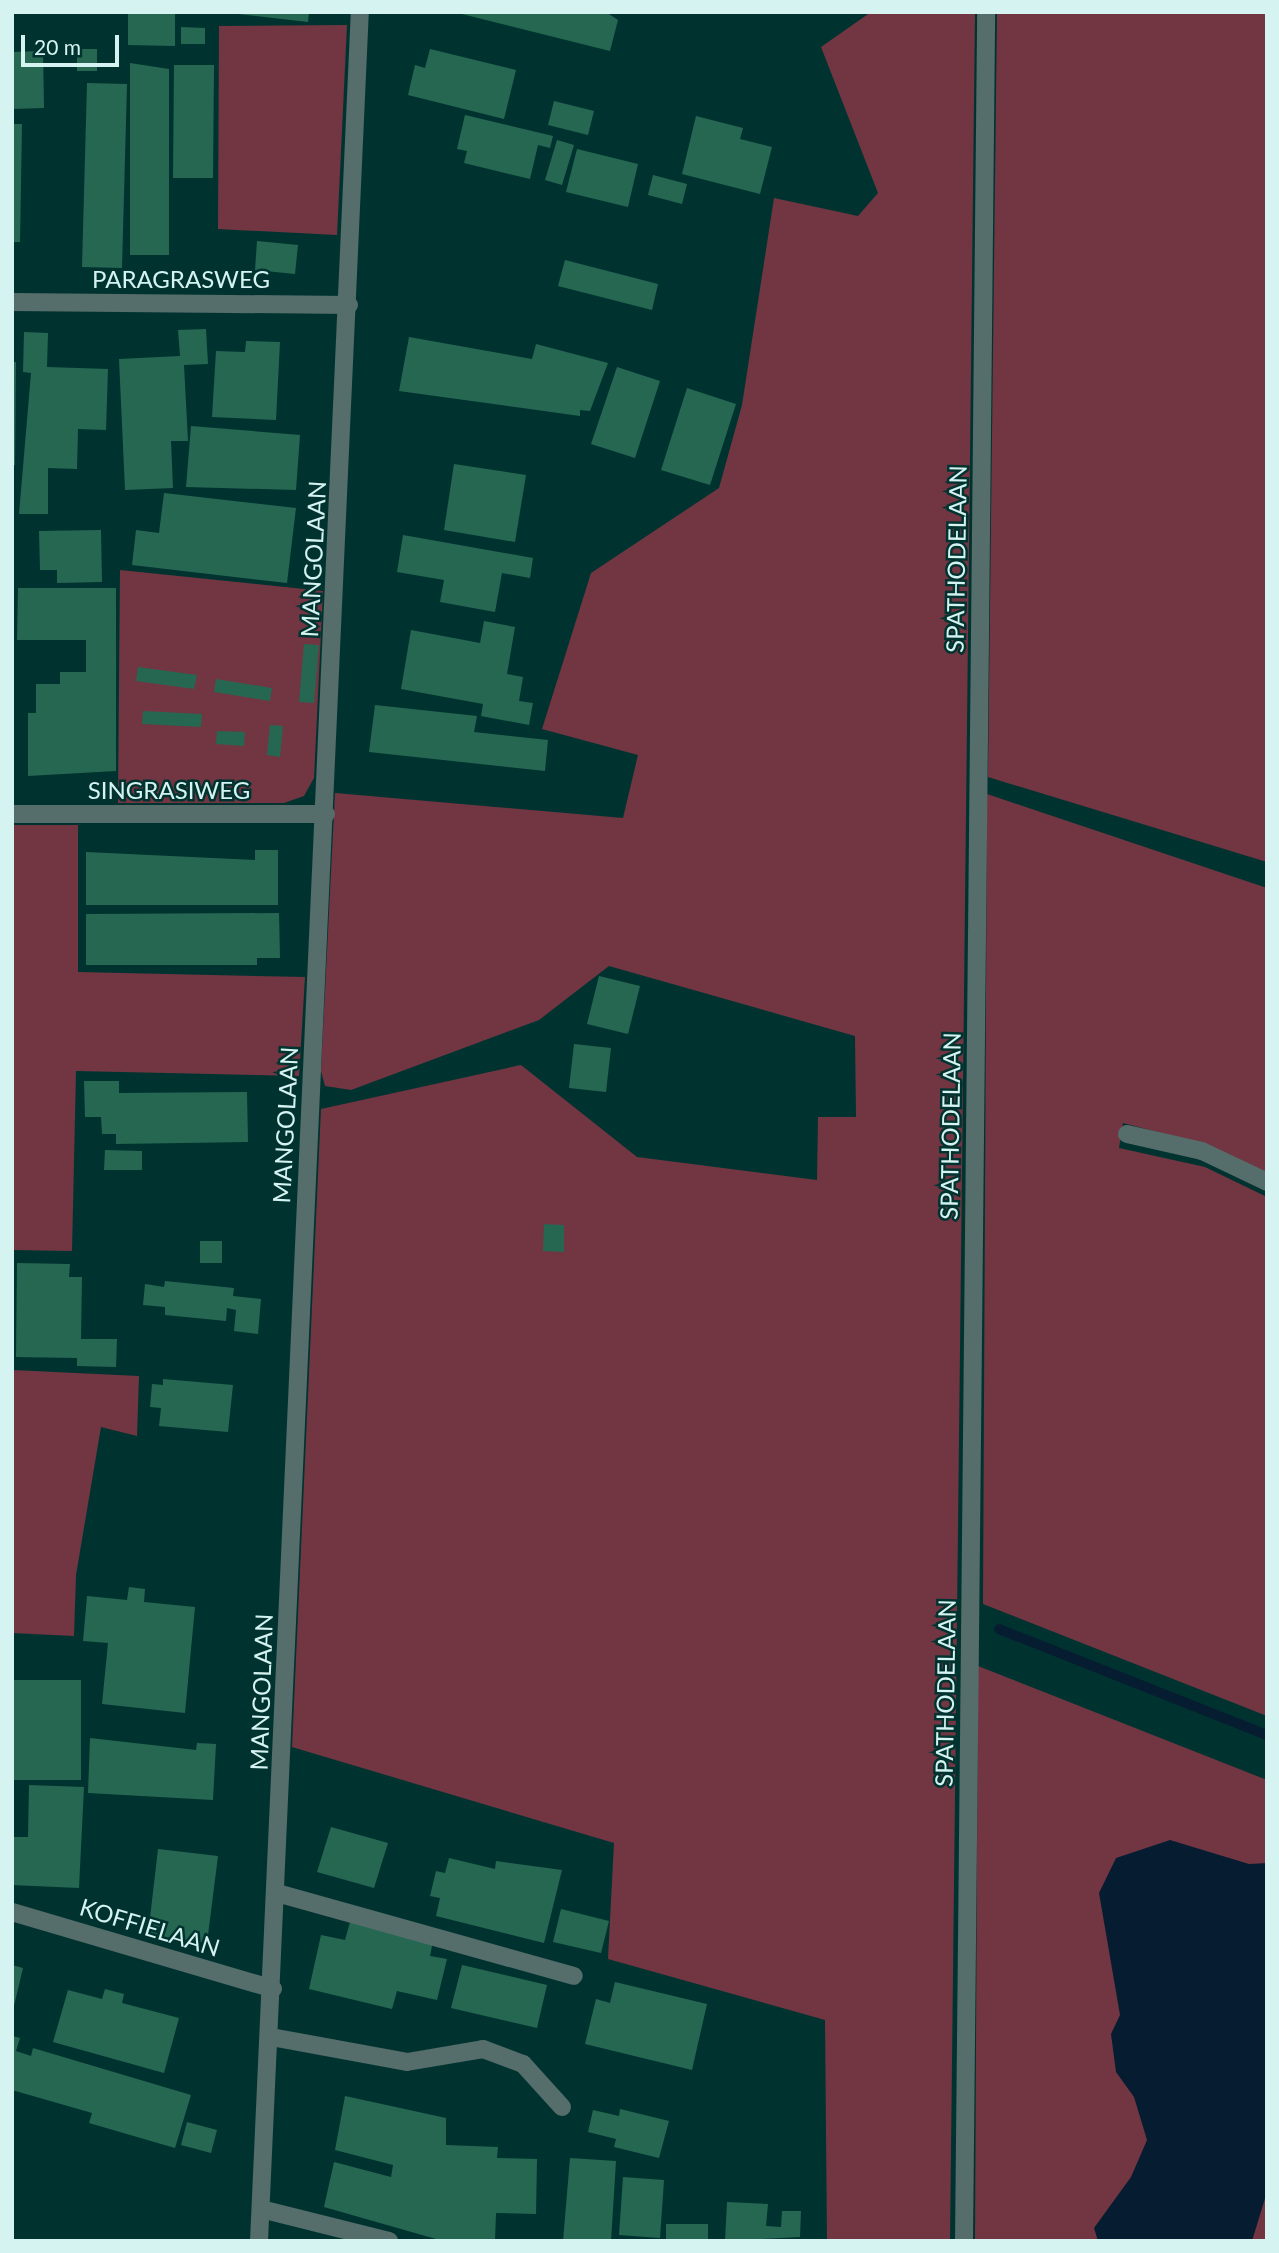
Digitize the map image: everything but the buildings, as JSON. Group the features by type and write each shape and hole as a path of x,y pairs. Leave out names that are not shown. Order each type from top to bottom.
{"street":[{"name":"MANGOLAAN","path":"259,2241 278,1893 360,12"},
{"name":"SPATHODELAAN","path":"964,2241 986,12"},
{"name":"PARAGRASWEG","path":"12,303 349,305"},
{"name":"SINGRASIWEG","path":"12,814 326,814"},
{"path":"1127,1134 1202,1151 1267,1182"},
{"path":"278,1893 574,1976"},
{"name":"KOFFIELAAN","path":"12,1912 273,1989"},
{"path":"271,2037 407,2062 483,2049 523,2064 562,2107"},
{"path":"261,2209 389,2241"}],"shaded area":[{"path":"871,12 975,12 950,2241 827,2241 825,2020 608,1959 614,1843 292,1747 321,1109 521,1065 637,1157 817,1180 818,1117 856,1117 855,1036 609,966 539,1020 351,1090 325,1086 321,1071 335,793 623,818 638,755 542,729 591,573 719,488 742,405 774,198 858,216 878,193 821,47"},
{"path":"997,12 1267,12 1267,862 988,777"},
{"path":"347,25 337,235 218,229 219,26"},
{"path":"120,570 323,591 314,778 304,796 284,803 118,803"},
{"path":"987,794 1267,888 1267,1173 1211,1146 1123,1123 1119,1148 1205,1167 1267,1197 1267,1716 983,1604"},
{"path":"12,825 78,825 78,972 305,977 299,1076 76,1071 72,1251 12,1250"},
{"path":"12,1370 139,1376 137,1436 101,1427 76,1575 74,1636 12,1633"},
{"path":"978,1666 1267,1780 1267,2241 975,2241"}],"water":[{"path":"1170,1840 1249,1864 1267,1863 1267,2192 1252,2241 1098,2241 1094,2228 1131,2177 1147,2140 1134,2097 1116,2072 1111,2034 1120,2015 1099,1893 1116,1858"}],"waterway":[{"path":"999,1629 1267,1735"}]}
